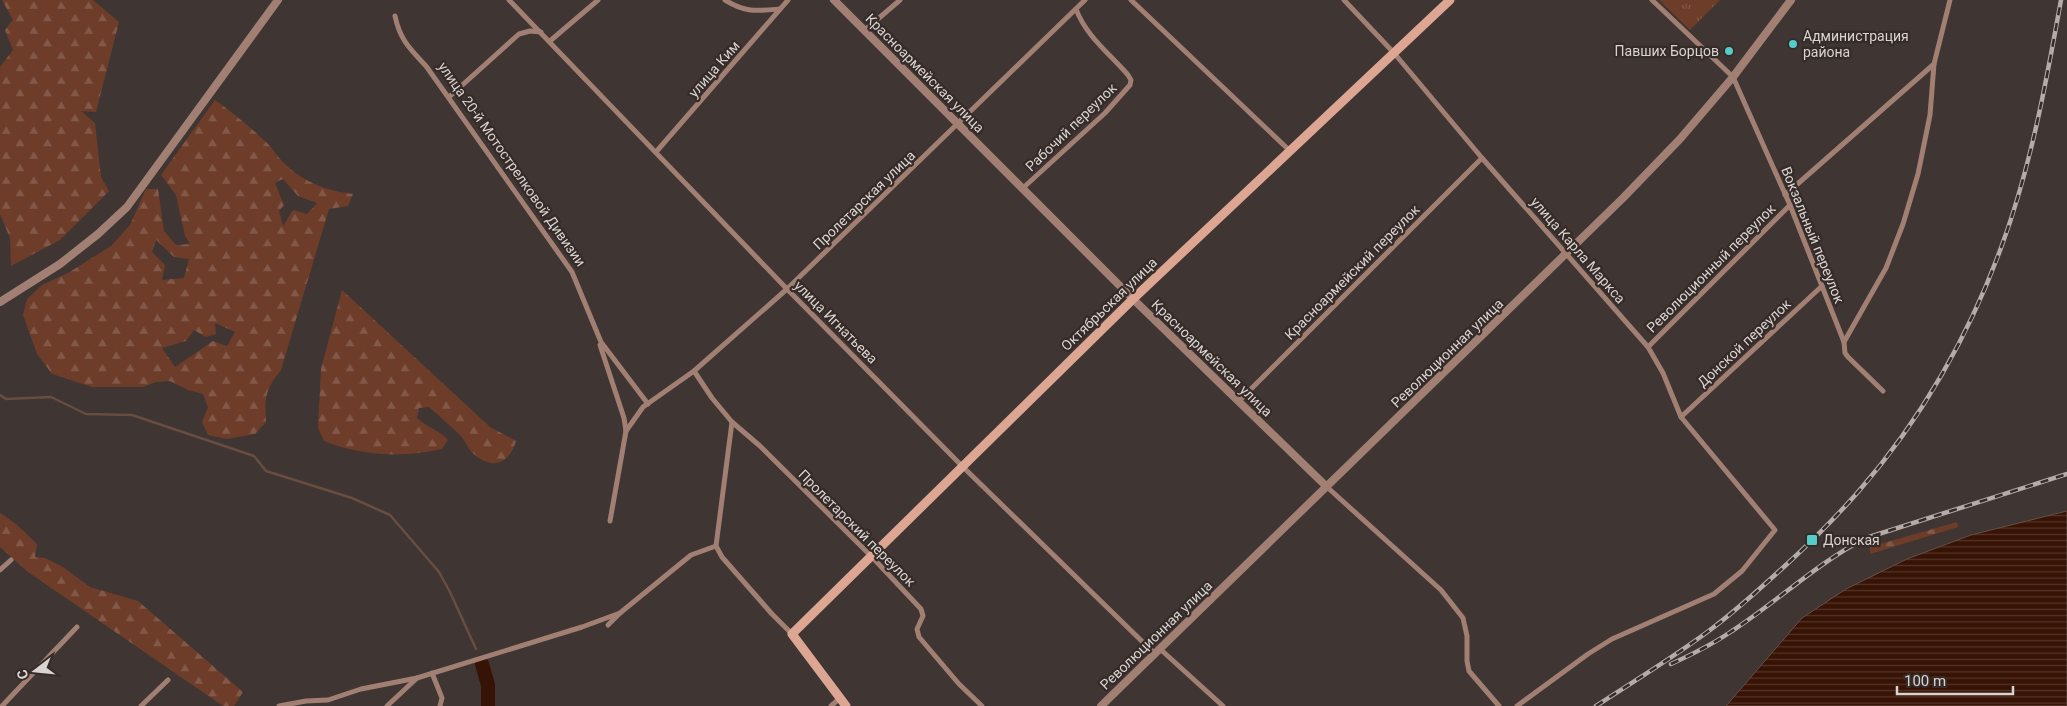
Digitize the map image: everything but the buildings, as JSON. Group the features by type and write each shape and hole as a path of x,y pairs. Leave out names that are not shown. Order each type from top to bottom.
{"main road":[{"name":"Октябрьская улица","path":"792,634 1133,299 1450,0"},
{"path":"792,634 842,702"}],"street":[{"path":"0,302 60,264 98,234 127,207 278,0"},
{"name":"улица Игнатьева","path":"509,0 962,466 1157,651 1224,706"},
{"path":"550,41 598,0"},
{"path":"725,0 738,8 748,11 780,9"},
{"name":"улица Ким","path":"656,152 788,0"},
{"name":"Красноармейская улица","path":"834,0 1133,299 1327,487 1441,590 1463,618 1467,636 1469,671 1499,706"},
{"path":"865,30 900,0"},
{"name":"Пролетарская улица","path":"626,430 635,416 648,404 694,371 787,288 959,124 1085,0"},
{"path":"1132,0 1290,151"},
{"name":"улица Карла Маркса","path":"1344,0 1394,53 1482,158 1648,348 1663,374 1681,417 1774,530 1747,567 1714,594 1612,639 1588,654 1517,706"},
{"path":"1652,0 1733,77"},
{"name":"Революционная улица","path":"1101,706 1566,254 1680,139 1733,77 1791,0"},
{"path":"1844,342 1886,268 1903,224 1918,174 1930,115 1934,64 1950,0"},
{"name":"Рабочий переулок","path":"1023,188 1105,113 1130,85 1131,80 1128,75 1092,38 1081,22 1076,8"},
{"name":"улица 20-й Мотострелковой Дивизии","path":"395,16 398,30 405,43 426,66 449,97 572,272 597,335 624,418 626,430 610,521"},
{"path":"449,97 519,34 530,31 541,32"},
{"name":"Революционный переулок","path":"1785,195 1934,64"},
{"name":"Вокзальный переулок","path":"1733,77 1790,205 1844,342 1845,353 1883,391"},
{"name":"Красноармейский переулок","path":"1239,401 1482,158"},
{"name":"Революционный переулок","path":"1648,348 1790,205"},
{"name":"Донской переулок","path":"1681,417 1822,286"},
{"name":"улица 20-й Мотострелковой Дивизии","path":"597,335 648,404"},
{"name":"Пролетарский переулок","path":"694,371 712,398 732,422 760,446 872,557 924,613 917,629 919,637 982,706"},
{"path":"732,422 716,546 722,558 792,634"},
{"path":"608,625 691,555 716,546"},
{"path":"0,570 11,560"},
{"path":"279,706 306,701 328,700 361,689 417,678 582,627 620,613"},
{"path":"2,706 77,628"},
{"path":"432,673 441,704"},
{"path":"387,706 417,678"},
{"path":"141,706 168,680"},
{"path":"831,706 842,702"}],"green space":[{"path":"2,0 93,0 119,22 96,112 81,111 95,123 101,177 109,191 60,240 11,266 10,238 0,214 0,67 13,50 5,30 13,20"},
{"path":"1659,0 1720,0 1690,30"},
{"path":"215,100 260,136 291,170 325,188 353,194 348,206 329,209 281,370 267,394 266,422 255,434 227,439 208,435 202,422 208,407 203,394 188,390 170,381 156,382 143,387 92,387 52,374 37,354 23,315 27,299 42,285 68,273 111,246 130,225 146,189 158,189 164,231 176,245 190,244 185,236 176,195 161,175","holes":["283,179 298,196 317,203 307,214 293,210 283,226 279,211 284,205 275,183","156,240 174,257 189,259 184,278 162,280 165,265 152,252","215,323 235,332 227,346 213,341 175,367 162,348 186,341 194,330 206,337 216,334"]},
{"path":"342,290 490,427 516,441 510,454 505,459 495,463 482,460 471,451 461,436 429,407 419,408 417,418 448,440 442,449 412,454 382,454 353,450 324,441 318,428 321,369"},
{"path":"0,513 16,524 37,544 35,557 45,558 63,567 90,587 138,601 243,692 234,706 223,706 28,572 0,547"},
{"path":"1957,522 1958,527 1870,554 1870,547"}],"shaded area":[{"path":"2067,511 2067,706 1726,706 1802,618 1846,589 1907,559 1971,535"}],"waterway":[{"path":"0,395 6,399 51,397 86,414 132,415 254,456 266,471 352,498 390,515 439,572 476,649"},
{"path":"482,664 488,685 488,706"}],"railway":[{"path":"1596,706 1710,630 1778,573 1824,529 1858,492 1903,436 1923,406 1942,375 1975,311 2002,245 2021,185 2037,124 2061,0"},
{"path":"1671,664 1725,636 1831,559 1866,538 2067,474"}],"place":[{"name":"Администрация района","path":"1793,44"},
{"name":"Павших Борцов","path":"1729,51"},
{"name":"Донская","path":"1812,540"}]}
